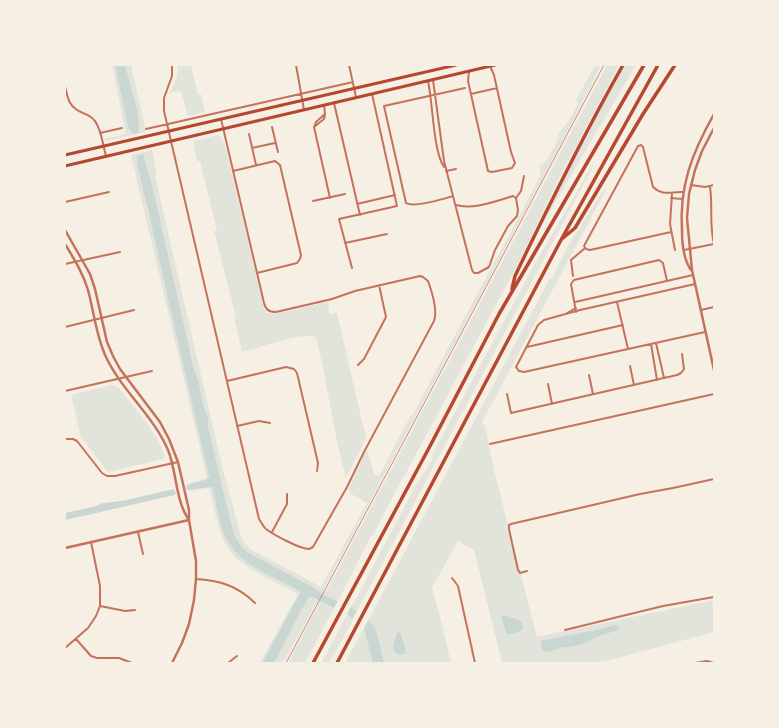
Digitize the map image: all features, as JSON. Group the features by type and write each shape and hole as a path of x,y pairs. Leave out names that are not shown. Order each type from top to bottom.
{"highway":[{"path":"510,294 515,276 555,192 623,65"},
{"path":"313,663 510,294 644,65"},
{"path":"337,663 562,240 658,65"},
{"path":"562,240 575,228 643,114 675,65"}],"main road":[{"path":"65,155 456,65"},
{"path":"65,166 433,80 479,67 495,65"}],"street":[{"path":"172,65 172,76 164,98 167,125 259,520 265,528 272,532 301,547 310,549 347,487 434,321 435,308 429,282 425,277 418,276 355,290 332,299 276,312 269,311 264,306 221,119"},
{"path":"296,65 304,110"},
{"path":"349,65 357,98"},
{"path":"469,71 468,81 489,171 492,172 512,168 515,163 511,152 494,75 490,66"},
{"path":"433,80 441,147 474,273 478,273 490,266 495,250 508,226 517,216 518,210 516,198 521,192 524,176"},
{"path":"428,81 437,148 440,162 446,170"},
{"path":"146,129 353,82"},
{"path":"65,86 68,98 73,107 77,111 92,117 97,123 106,156"},
{"path":"453,196 422,203 410,204 405,201 384,106 465,88"},
{"path":"471,94 497,88"},
{"path":"352,268 339,219 398,206 372,94"},
{"path":"334,103 360,215"},
{"path":"324,105 324,119 314,126 330,198"},
{"path":"692,270 689,267 684,250 682,199 691,160 714,114"},
{"path":"272,127 278,152"},
{"path":"100,133 122,128"},
{"path":"714,128 698,161 691,185 687,218 692,270 714,370"},
{"path":"249,134 256,165"},
{"path":"703,135 708,138"},
{"path":"252,148 275,142"},
{"path":"573,276 571,260 585,248 585,244 638,146 641,145 643,148 653,188 660,192 672,194 676,192 683,192"},
{"path":"233,171 275,161 278,162 281,167 301,255 297,263 257,273"},
{"path":"446,170 456,169"},
{"path":"685,184 702,187 710,187 714,185"},
{"path":"684,250 714,244 710,215 710,187"},
{"path":"65,202 109,192"},
{"path":"313,201 345,194"},
{"path":"672,194 670,218 671,232 676,250"},
{"path":"357,204 395,195"},
{"path":"456,205 474,206 513,196 516,198"},
{"path":"672,198 682,199"},
{"path":"65,230 90,274 107,342 113,356 127,378 160,422 169,439 178,462 189,510 196,578 194,600 189,624 172,663"},
{"path":"585,248 590,250 671,232"},
{"path":"346,244 387,234"},
{"path":"65,244 76,262 86,285 104,352 109,364 159,433 172,463 183,511 189,520"},
{"path":"65,264 120,252"},
{"path":"576,312 571,282 575,279 657,260 664,263 667,281"},
{"path":"575,302 693,275"},
{"path":"695,284 542,321 538,325 516,367 518,370 524,372 705,332"},
{"path":"358,365 364,359 385,319 386,312 379,285"},
{"path":"617,302 628,349"},
{"path":"701,310 714,307"},
{"path":"566,314 576,308"},
{"path":"65,327 134,310"},
{"path":"526,347 623,325"},
{"path":"656,343 664,378"},
{"path":"651,344 657,380"},
{"path":"507,394 511,413 657,380 677,375 684,370 685,366 682,354"},
{"path":"630,366 634,385"},
{"path":"227,381 286,367 293,368 297,374 318,463 317,471"},
{"path":"65,391 127,378 152,371"},
{"path":"589,375 593,394"},
{"path":"548,384 552,404"},
{"path":"490,444 714,394"},
{"path":"237,426 260,421 270,423"},
{"path":"65,439 73,439 78,441 100,471 107,476 114,476 178,462"},
{"path":"526,571 520,573 518,570 509,525 519,521 714,479"},
{"path":"272,532 287,504 287,494"},
{"path":"65,548 189,520"},
{"path":"138,532 143,554"},
{"path":"65,648 88,628 96,616 100,606 100,586 91,542"},
{"path":"196,578 222,582 248,596 255,603"},
{"path":"452,578 458,586 475,663"},
{"path":"564,630 663,606 714,597"},
{"path":"100,606 125,611 135,610"},
{"path":"76,639 91,656 97,658 119,658 132,663"},
{"path":"228,663 237,656"},
{"path":"695,663 707,660 714,662"}],"shaded area":[{"path":"112,65 115,65 130,132 136,133 136,108 125,65 131,65 146,132 106,141 104,139 126,134"},
{"path":"115,65 125,65 138,113 139,133 132,134 128,127"},
{"path":"177,65 191,65 198,94 201,94 205,112 188,116 181,91 169,93 176,80"},
{"path":"595,65 601,65 574,119 323,590 326,592 607,65 619,65 558,180 523,254 403,477 373,536 371,536 339,599 352,606 415,487 433,458 431,457 533,267 593,164 594,165 358,609 369,619 550,278 552,278 568,246 604,189 606,190 482,422 485,426 494,470 537,637 714,600 714,632 610,660 591,663 502,663 474,550 458,541 432,588 451,663 345,663 363,630 353,620 329,663 321,663 346,617 333,610 305,663 288,663 319,603 317,602 283,663 274,663 296,618 311,597 354,619 366,631 371,623 357,611 324,595 313,587 249,553 240,545 236,538 208,427 208,419 193,365 152,184 143,155 144,191 147,210 166,285 209,477 207,479 186,487 187,484 207,478 131,155 152,150 157,175 155,176 221,462 241,537 246,545 252,550 321,587 367,503 350,493 351,491 348,490 366,451 368,452 374,474 379,476 541,174 539,166 546,161 559,138 557,136 565,126 578,104 576,100"},
{"path":"625,65 636,65 536,235 577,153"},
{"path":"218,135 221,137 227,152 264,309 268,313 274,314 314,305 316,306 316,304 328,302 330,314 337,313 366,438 346,478 316,338 302,336 242,352 234,317 236,317 214,231 217,230 200,161 197,161 193,141"},
{"path":"143,154 152,184 232,527 238,542 249,553 313,587 324,595 357,611 374,626 384,663 373,663 364,628 349,616 312,597 309,598 303,607 274,663 262,663 300,591 266,574 245,561 236,553 223,532 212,487 187,490 186,487 189,485 209,477 137,163 137,156"},
{"path":"112,385 119,388 152,431 162,449 165,457 163,459 108,472 81,437 71,395"},
{"path":"212,487 223,532 236,553 245,561 266,574 300,591 262,663 260,663 298,594 249,568 233,555 227,547 221,534 209,488 191,491 187,490"},
{"path":"174,489 176,493 175,495 65,520 65,513 93,507 103,503 122,501"},
{"path":"503,615 522,622 523,628 516,633 507,634 501,618"},
{"path":"616,625 620,627 616,631 601,635 583,644 571,647 562,647 550,652 544,651 541,647 541,641"},
{"path":"398,632 401,634 406,651 405,654 400,655 393,649"}],"pier":[{"path":"339,599 351,606 346,617 333,610"},
{"path":"358,609 369,619 363,630 352,620"}],"railway":[{"path":"286,663 604,65"}]}
